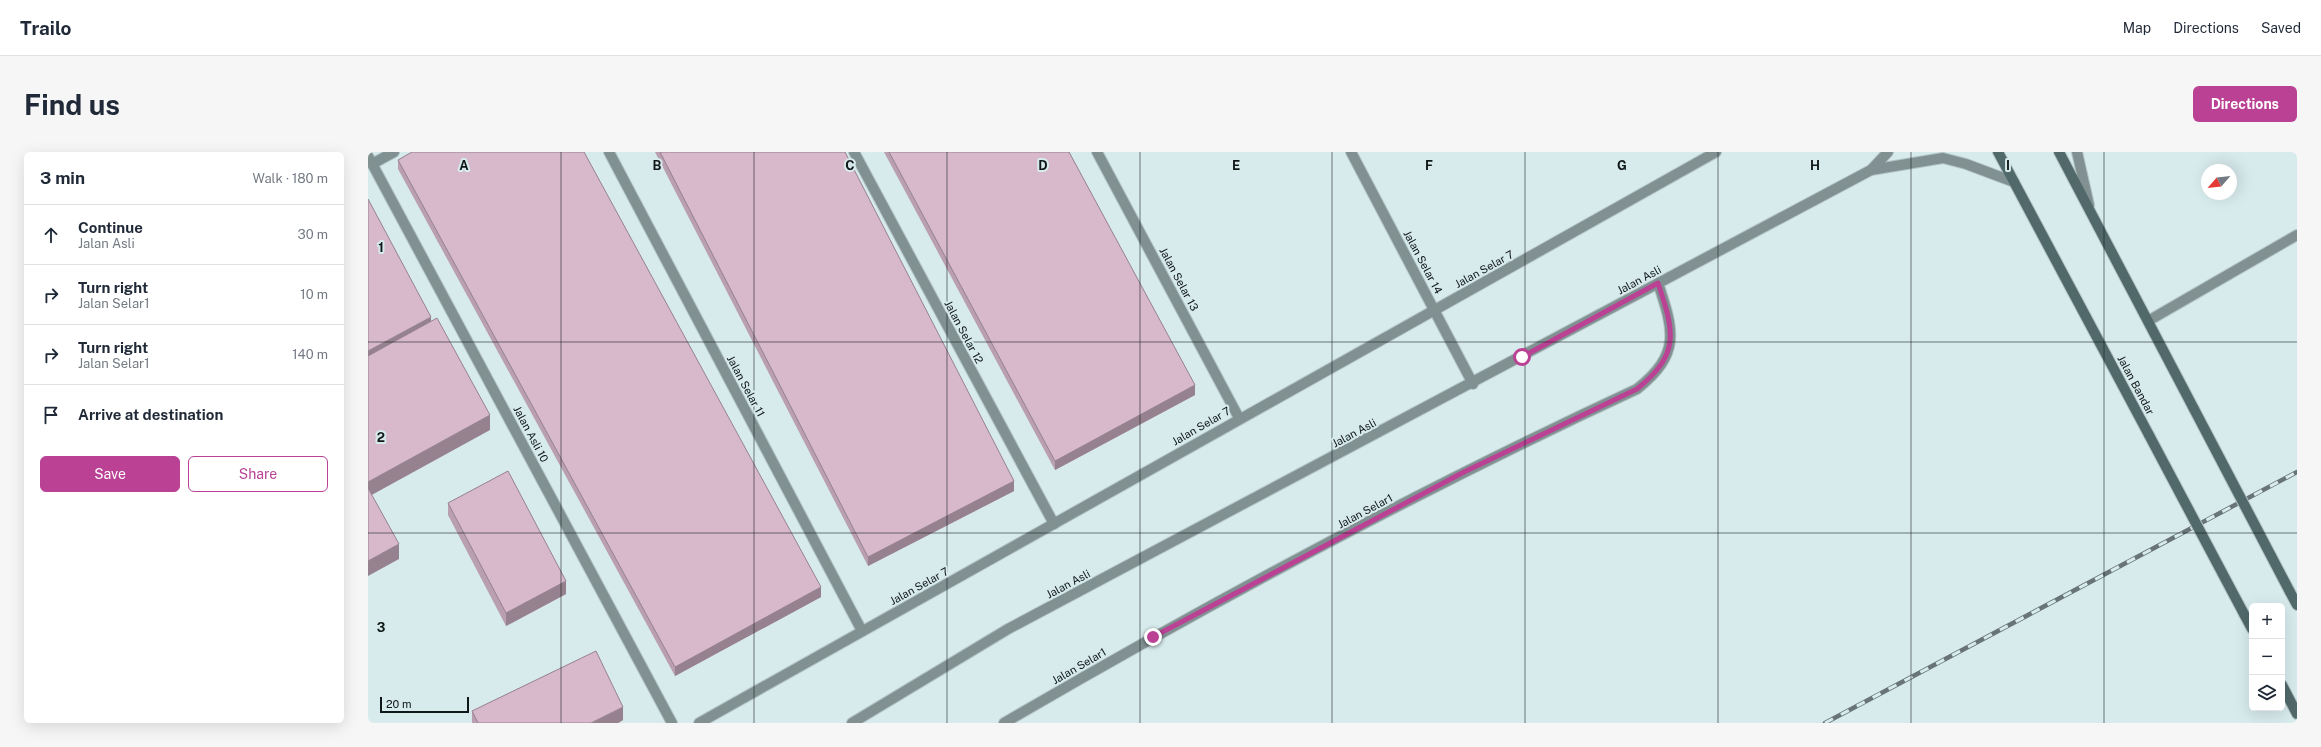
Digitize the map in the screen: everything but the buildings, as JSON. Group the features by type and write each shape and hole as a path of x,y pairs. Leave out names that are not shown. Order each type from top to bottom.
{"main road":[{"name":"Jalan Bandar","path":"1998,152 2249,623"},
{"path":"2059,152 2092,218 2148,321 2297,605"},
{"path":"2285,692 2297,714"}],"street":[{"path":"370,160 394,152"},
{"name":"Jalan Selar 11","path":"609,152 862,631"},
{"name":"Jalan Selar 12","path":"854,152 1054,524"},
{"name":"Jalan Selar 13","path":"1097,152 1239,418"},
{"name":"Jalan Selar 14","path":"1351,152 1473,384"},
{"name":"Jalan Selar 7","path":"699,723 1054,524 1239,418 1716,152"},
{"name":"Jalan Asli","path":"1871,170 1888,152"},
{"path":"2077,152 2092,218"},
{"name":"Jalan Asli","path":"852,723 1008,629 1473,384 1658,283 1871,170 1942,158 1966,164 2014,182"},
{"name":"Jalan Asli 10","path":"370,160 672,723"},
{"path":"2148,321 2297,235"},
{"name":"Jalan Selar1","path":"1004,723 1153,637 1388,512 1464,472 1637,389 1653,376 1665,359 1671,338 1670,318 1658,283"}],"railway":[{"path":"1825,723 2297,472"}],"route":[{"path":"1153,637 1464,472 1637,389 1653,376 1665,359 1671,338 1670,318 1658,283 1522,357"}]}
